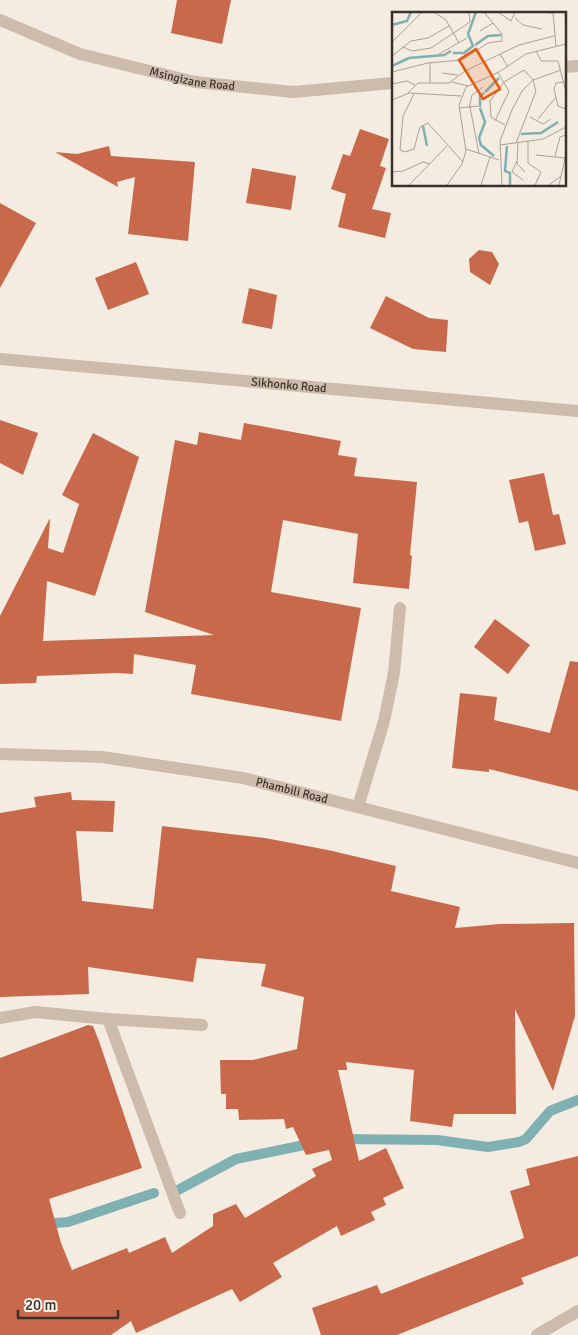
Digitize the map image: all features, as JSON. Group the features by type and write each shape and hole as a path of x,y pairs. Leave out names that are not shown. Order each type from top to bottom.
{"street":[{"name":"Msingizane Road","path":"0,20 80,54 195,82 293,92 392,83"},
{"name":"Sikhonko Road","path":"0,359 578,411"},
{"path":"358,807 384,721 394,674 400,608"},
{"name":"Phambili Road","path":"0,754 102,757 233,776 578,863"},
{"path":"0,1018 35,1012 108,1020 202,1025"},
{"path":"108,1020 180,1214"},
{"path":"537,1335 578,1311"}],"building":[{"path":"177,0 231,0 222,44 171,33"},
{"path":"360,129 389,139 380,166 386,168 372,209 391,213 385,238 338,227 346,194 331,189 343,154 350,156"},
{"path":"109,146 111,156 195,162 188,241 128,234 135,177 117,182 118,187 55,152 77,154"},
{"path":"252,168 296,176 291,210 246,203"},
{"path":"0,203 36,223 0,288"},
{"path":"479,250 492,252 499,264 490,285 470,272 469,259"},
{"path":"136,262 149,294 108,310 95,278"},
{"path":"249,288 277,295 272,329 242,323"},
{"path":"386,296 429,318 448,320 446,352 413,349 370,328"},
{"path":"0,420 38,433 23,475 0,463"},
{"path":"244,423 341,441 338,455 357,458 354,476 417,482 410,555 412,556 409,589 353,583 358,534 283,520 271,592 361,608 341,721 191,694 196,665 134,654 133,674 37,676 36,683 0,684 0,616 50,518 48,548 63,553 79,504 62,495 93,433 139,457 95,596 47,581 43,641 214,635 145,612 175,440 197,445 199,432 241,440"},
{"path":"544,473 553,515 559,514 566,544 535,551 528,521 519,523 509,480"},
{"path":"495,619 530,645 508,674 474,647"},
{"path":"570,661 578,662 578,791 489,769 489,772 452,768 460,693 497,697 494,720 550,733"},
{"path":"71,792 72,800 115,801 113,832 76,831 82,901 153,909 162,826 265,838 396,866 391,891 460,907 455,928 500,924 574,923 575,1016 553,1091 515,1009 516,1114 454,1114 452,1127 410,1121 414,1070 346,1062 347,1070 338,1070 359,1161 386,1148 404,1188 383,1198 386,1205 371,1212 375,1220 341,1236 337,1226 273,1263 282,1277 240,1302 232,1289 136,1333 131,1321 111,1335 0,1335 0,1058 88,1025 93,1026 100,1044 142,1168 49,1199 61,1243 72,1270 127,1248 129,1253 165,1237 172,1253 213,1226 213,1214 236,1204 245,1218 316,1176 312,1169 332,1160 329,1150 306,1155 293,1127 286,1129 284,1119 239,1120 238,1109 226,1109 226,1094 221,1094 220,1060 253,1060 297,1049 304,997 261,986 266,964 197,958 193,982 88,967 89,994 0,997 0,813 36,807 34,797"},
{"path":"578,1156 578,1256 521,1278 524,1284 397,1335 321,1335 312,1308 377,1285 381,1294 524,1238 510,1191 530,1185 526,1169"}],"waterway":[{"path":"340,1139 437,1140 488,1147 519,1142 526,1139 550,1111 578,1100"},
{"path":"178,1190 236,1159 314,1143"},
{"path":"42,1224 68,1222 154,1193"}]}
